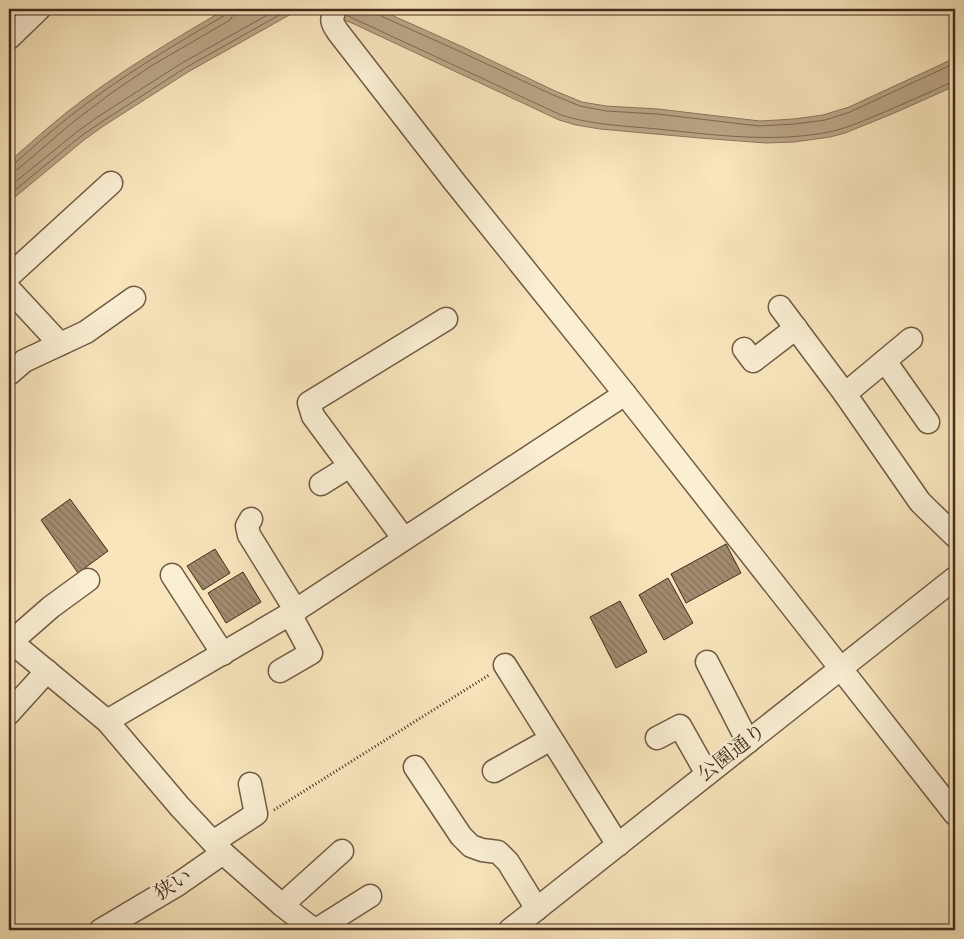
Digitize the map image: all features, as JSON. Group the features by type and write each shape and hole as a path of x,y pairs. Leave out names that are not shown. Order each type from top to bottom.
{"street":[{"path":"9,38 38,9"},
{"path":"334,14 333,25 356,56 955,814"},
{"path":"9,276 111,183"},
{"path":"9,289 60,344"},
{"path":"10,370 24,361 86,332 134,298"},
{"path":"780,307 845,394 920,502 955,536"},
{"path":"404,539 313,416 309,403 446,319"},
{"path":"744,349 753,361 796,328"},
{"path":"845,394 910,339"},
{"path":"885,361 928,422"},
{"path":"107,721 293,612 625,394"},
{"path":"321,484 350,466"},
{"path":"251,519 247,526 248,535 293,612 311,654 280,671"},
{"path":"172,575 222,654"},
{"name":"公園通り","path":"510,930 955,578"},
{"path":"88,580 51,607 10,641 107,721 180,807 218,848 282,905 315,930 370,896"},
{"path":"706,662 748,742"},
{"path":"505,665 618,845"},
{"path":"9,713 47,671"},
{"path":"658,738 680,726 707,774"},
{"path":"494,772 551,739"},
{"path":"414,767 461,836 471,846 482,850 498,852 508,862 537,909"},
{"path":"250,784 256,814"},
{"name":"狭い","path":"101,930 177,885 256,814"},
{"path":"282,905 342,851"}],"path":[{"path":"256,814 266,815 505,665"}],"water":[{"path":"226,9 300,9 188,72 105,125 9,202 9,162 23,149 67,112 105,84 165,45"},
{"path":"316,9 378,9 553,90 582,102 606,106 658,109 760,121 794,119 823,115 849,107 955,58 955,86 845,133 794,142 766,143 600,129 559,120 354,24"}],"building":[{"path":"70,499 108,551 78,573 41,520"},
{"path":"726,544 741,573 686,603 671,574"},
{"path":"215,549 230,573 203,590 187,566"},
{"path":"243,572 261,602 226,623 208,593"},
{"path":"668,578 693,623 664,640 639,595"},
{"path":"620,601 647,652 616,668 590,617"}]}
